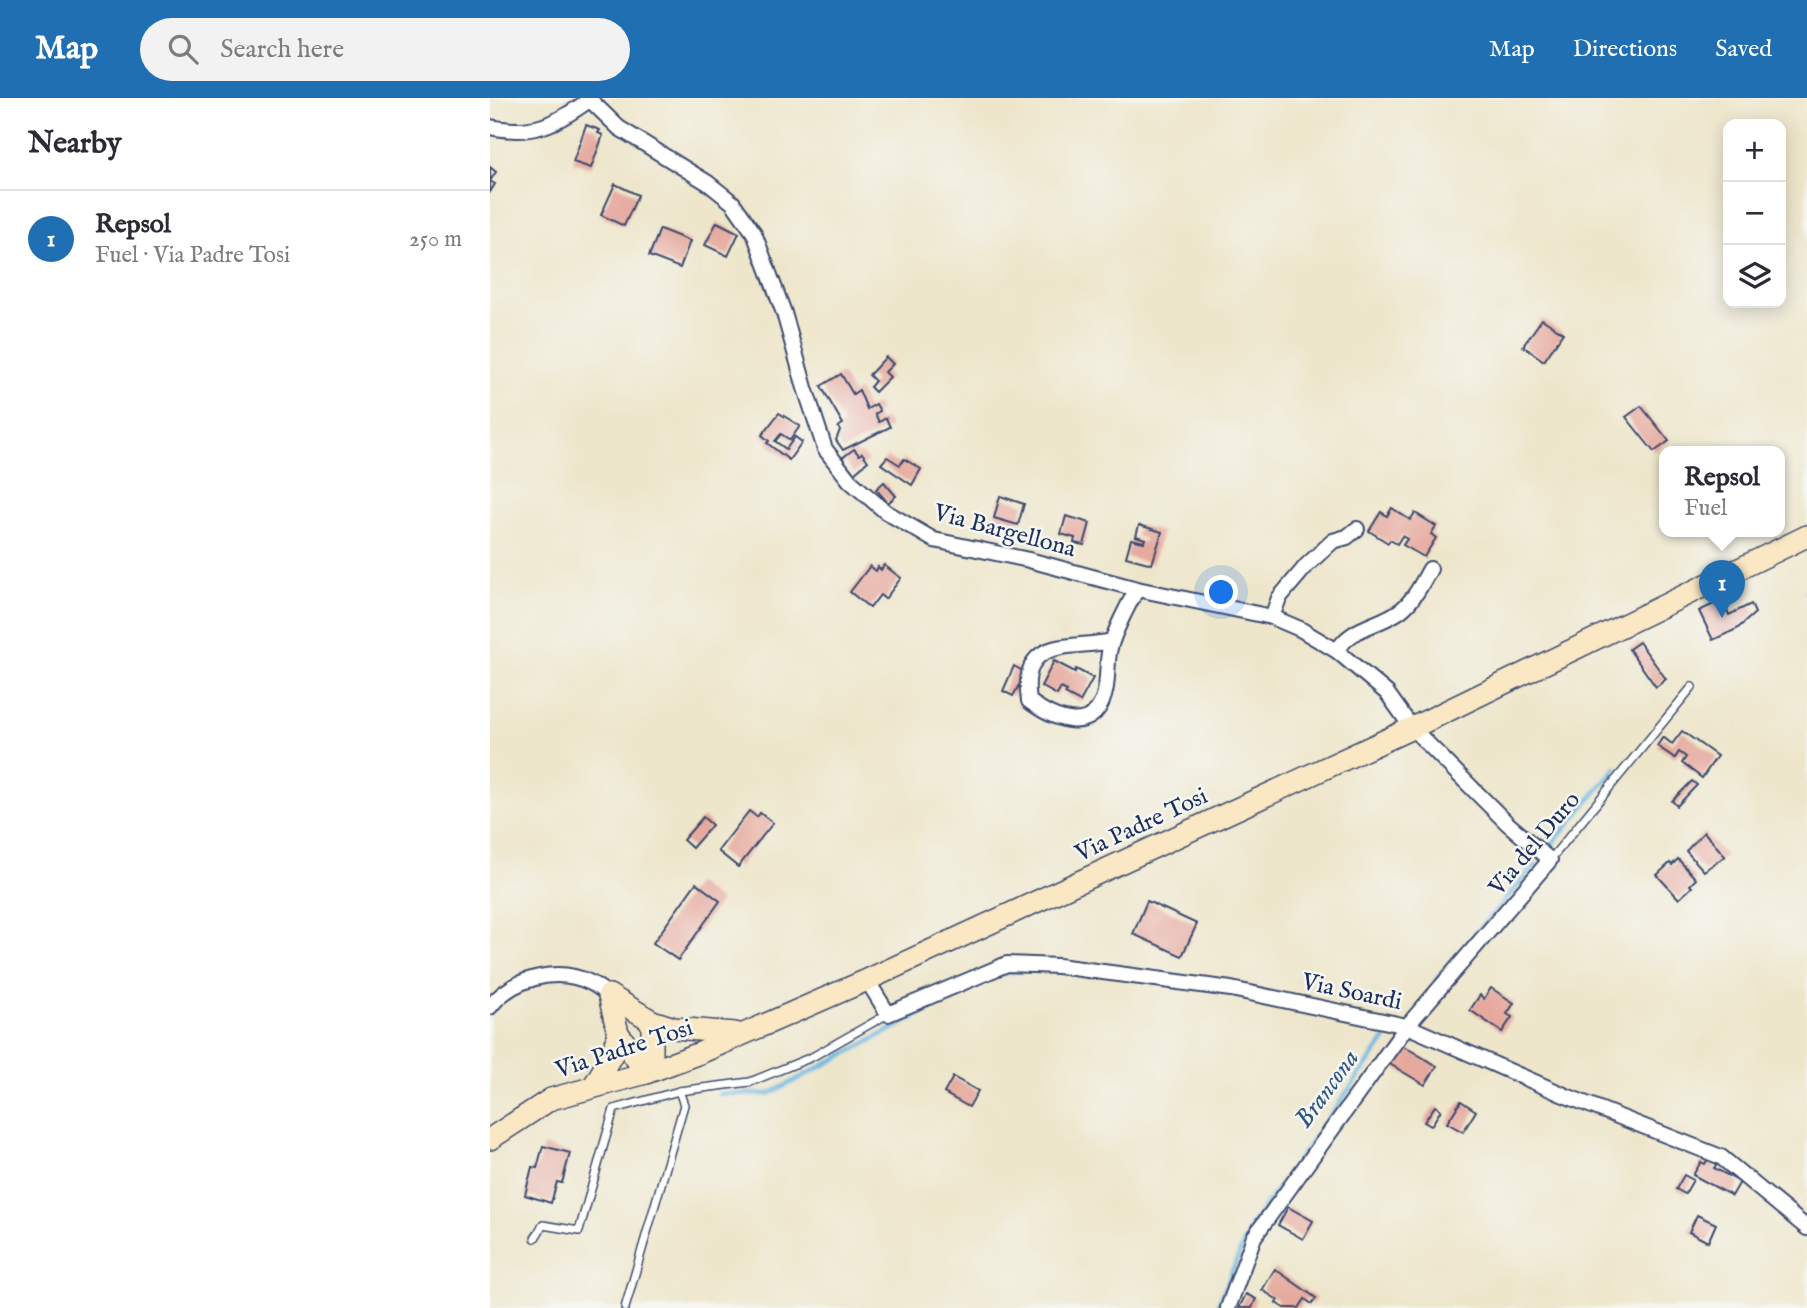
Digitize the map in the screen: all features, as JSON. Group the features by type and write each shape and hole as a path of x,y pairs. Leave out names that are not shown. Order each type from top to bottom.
{"main road":[{"name":"Via Padre Tosi","path":"490,1139 551,1099 646,1073 700,1053 867,980 1412,728 1807,536"},
{"path":"609,995 652,1021 674,1028 742,1033"},
{"path":"609,995 618,1033 646,1073"},
{"path":"646,1073 652,1056 652,1021"},
{"path":"593,1087 613,1053 618,1033"}],"street":[{"path":"490,127 506,130 536,129 563,119 588,99"},
{"name":"Via Bargellona","path":"588,99 619,128 708,183 733,203 754,233 784,313 825,449 850,481 886,512 934,540 1029,560 1137,589 1272,617 1300,629 1337,651 1387,693 1412,728 1507,823 1550,860"},
{"path":"1272,617 1279,598 1307,565 1333,541 1347,537 1357,529"},
{"path":"1337,651 1342,641 1352,633 1404,608 1430,569"},
{"path":"1112,641 1059,646 1044,652 1034,662 1027,682 1030,701 1044,712 1065,720 1079,721 1094,713 1104,696 1107,660 1112,641 1137,589"},
{"name":"Via del Duro","path":"1228,1308 1254,1237 1407,1026 1550,860"},
{"name":"Via Soardi","path":"888,1014 1007,964 1058,966 1231,989 1407,1026 1564,1096 1721,1157 1807,1228"},
{"path":"490,1007 509,989 525,980 546,975 566,976 589,982 609,995"},
{"path":"867,980 888,1014"}],"lane":[{"name":"Via del Duro","path":"1550,860 1692,687"},
{"path":"535,1238 543,1225 579,1231 614,1109 679,1091 750,1082 812,1057 888,1014"},
{"path":"625,1308 684,1105 679,1091"}],"building":[{"path":"586,125 600,130 598,133 603,135 591,168 573,162"},
{"path":"490,167 496,172 490,181"},
{"path":"615,184 638,195 624,226 601,215"},
{"path":"717,222 739,233 728,256 705,245"},
{"path":"660,229 690,241 680,268 649,256"},
{"path":"1542,319 1563,333 1544,361 1523,346"},
{"path":"886,357 893,364 885,372 890,377 875,392 870,387 875,381 869,375"},
{"path":"841,374 853,394 859,390 867,409 876,404 880,411 875,414 879,422 886,418 890,427 843,450 836,440 840,430 838,427 843,424 821,386"},
{"path":"1641,406 1669,441 1654,452 1626,417"},
{"path":"779,413 800,426 790,440 781,434 775,441 786,449 795,437 802,442 789,460 767,443 769,441 762,435"},
{"path":"854,449 859,455 862,453 868,461 854,473 842,458"},
{"path":"887,457 900,465 904,459 921,469 912,485 881,464"},
{"path":"884,482 896,496 888,503 876,489"},
{"path":"1000,496 1024,504 1018,525 994,518"},
{"path":"1392,508 1410,520 1415,513 1436,526 1431,534 1436,538 1424,557 1403,545 1407,539 1402,536 1397,544 1390,540 1388,543 1369,531 1381,512 1387,516"},
{"path":"1066,516 1090,523 1084,545 1074,543 1075,538 1061,534"},
{"path":"1139,525 1162,532 1152,564 1126,557 1131,539 1144,542 1145,539 1136,536"},
{"path":"884,565 901,578 885,599 880,595 870,608 850,592 870,566 876,571 878,567 881,570"},
{"path":"1722,600 1729,615 1751,604 1755,613 1737,629 1713,640 1699,611"},
{"path":"1639,642 1666,679 1656,687 1629,649"},
{"path":"1054,661 1093,678 1080,702 1065,694 1067,691 1061,688 1057,695 1041,686"},
{"path":"1014,666 1026,673 1013,696 1003,691"},
{"path":"1682,731 1717,756 1702,778 1682,763 1686,757 1679,752 1675,758 1657,746 1663,737 1672,744"},
{"path":"1692,781 1697,785 1677,806 1672,801"},
{"path":"749,811 757,817 760,813 773,823 738,867 718,851"},
{"path":"703,817 712,825 692,848 683,840"},
{"path":"1704,832 1725,856 1704,871 1686,851"},
{"path":"1678,859 1696,879 1690,885 1692,887 1679,899 1657,875"},
{"path":"696,883 720,901 678,960 653,943"},
{"path":"1147,901 1197,924 1182,956 1133,934"},
{"path":"1491,988 1514,1003 1507,1014 1512,1017 1502,1032 1470,1010 1480,995 1484,999"},
{"path":"1400,1044 1437,1066 1425,1085 1388,1063"},
{"path":"953,1077 978,1091 969,1107 944,1093"},
{"path":"1461,1101 1476,1111 1463,1132 1447,1123"},
{"path":"1435,1106 1441,1110 1431,1126 1424,1122"},
{"path":"543,1146 570,1153 562,1183 557,1182 551,1203 525,1195 532,1167 537,1168"},
{"path":"1708,1159 1717,1164 1714,1168 1740,1182 1732,1196 1693,1175 1701,1162 1705,1164"},
{"path":"1684,1175 1693,1180 1685,1194 1676,1189"},
{"path":"1288,1207 1313,1221 1303,1239 1278,1225"},
{"path":"1697,1215 1716,1224 1708,1242 1689,1232"},
{"path":"1275,1269 1316,1298 1312,1304 1305,1299 1299,1308 1284,1308 1276,1303 1278,1300 1262,1290"},
{"path":"1246,1294 1256,1299 1252,1308 1239,1308"}],"waterway":[{"name":"Brancona","path":"1547,850 1616,768"},
{"name":"Brancona","path":"1436,980 1536,864"},
{"name":"Brancona","path":"719,1094 769,1094 984,981 1007,972 1020,971"},
{"name":"Brancona","path":"1217,1308 1251,1225 1392,1030 1350,1021"}],"place":[{"name":"Repsol","path":"1722,618"}]}
